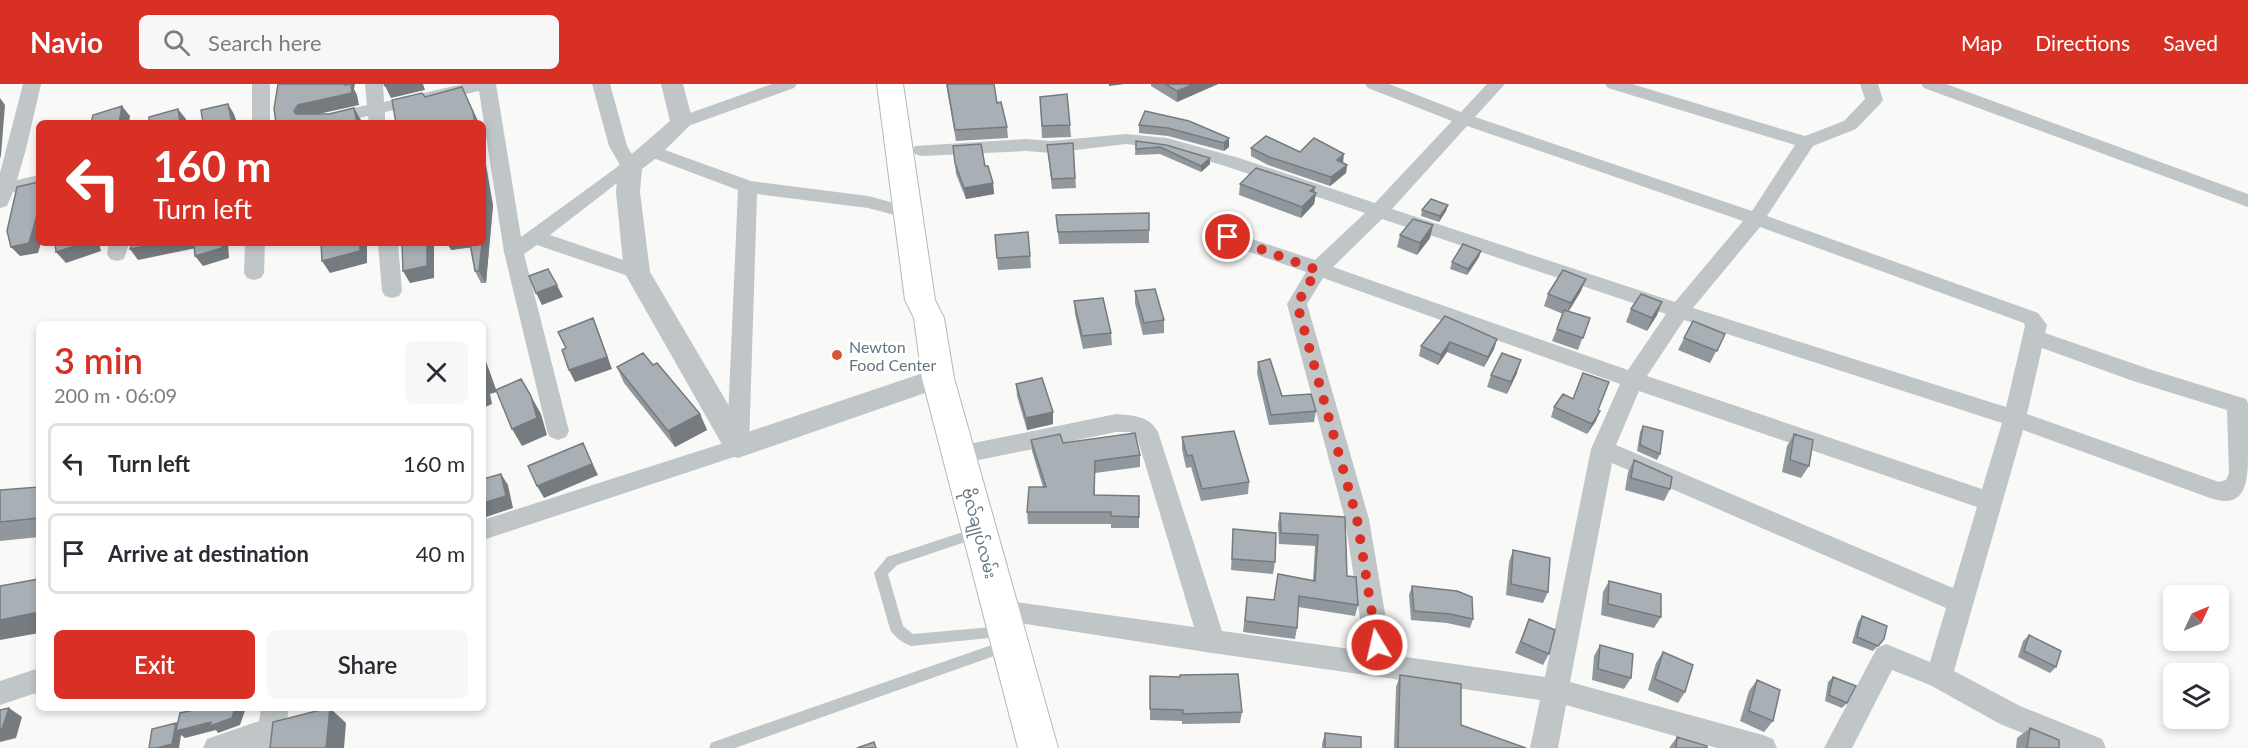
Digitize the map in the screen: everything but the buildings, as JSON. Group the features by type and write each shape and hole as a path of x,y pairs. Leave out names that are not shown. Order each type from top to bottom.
{"main road":[{"name":"ဗိုလ်ချုပ်လမ်း","path":"890,84 920,300 929,318 938,378 1038,748"},
{"name":"ဗိုလ်ချုပ်လမ်း","path":"912,84 937,288 929,318"}],"street":[{"path":"2,193 32,84"},
{"path":"261,84 261,120"},
{"path":"374,84 376,115"},
{"path":"336,120 376,115 487,84 514,252 558,430"},
{"path":"601,84 618,146 641,159 748,187 868,202 906,212"},
{"path":"672,84 682,122"},
{"path":"514,252 537,238 641,159 682,122 788,84"},
{"path":"1374,84 1464,119 1756,219 2031,318 2036,325 2015,418 1959,602 1939,677"},
{"path":"1380,666 1357,519 1297,304 1317,270 1379,212 1496,84"},
{"path":"1614,84 1806,142"},
{"path":"1544,748 1604,449 1633,380 1679,311 1756,219 1806,142 1850,125 1874,100 1869,84"},
{"path":"1930,84 2248,201"},
{"path":"921,150 1026,145 1051,147 1126,139 1167,144 1232,162 1679,311 2015,418 2217,492 2231,491 2244,474 2238,405 2141,375 2034,337"},
{"path":"641,159 628,192 637,272 738,447"},
{"path":"2,193 36,182"},
{"path":"738,447 748,187"},
{"path":"1228,237 1633,380 1989,501"},
{"path":"537,238 637,272"},
{"path":"254,273 255,246"},
{"path":"388,246 392,291"},
{"path":"486,529 738,447 938,378"},
{"path":"959,455 1116,423 1134,424 1147,432 1212,642"},
{"path":"1604,449 1959,602"},
{"path":"1006,630 1212,642 1554,690 1763,748"},
{"path":"1838,748 1886,656 1939,677 2010,715 2092,748"},
{"path":"0,693 36,681"},
{"path":"217,748 272,728"}],"lane":[{"path":"980,532 892,561 880,573 897,629 911,640 1006,630"},
{"path":"716,748 1006,630"}],"place":[{"name":"Newton Food Center","path":"837,355"}],"route":[{"path":"1228,237 1317,270 1297,304 1357,519 1377,645"}]}
